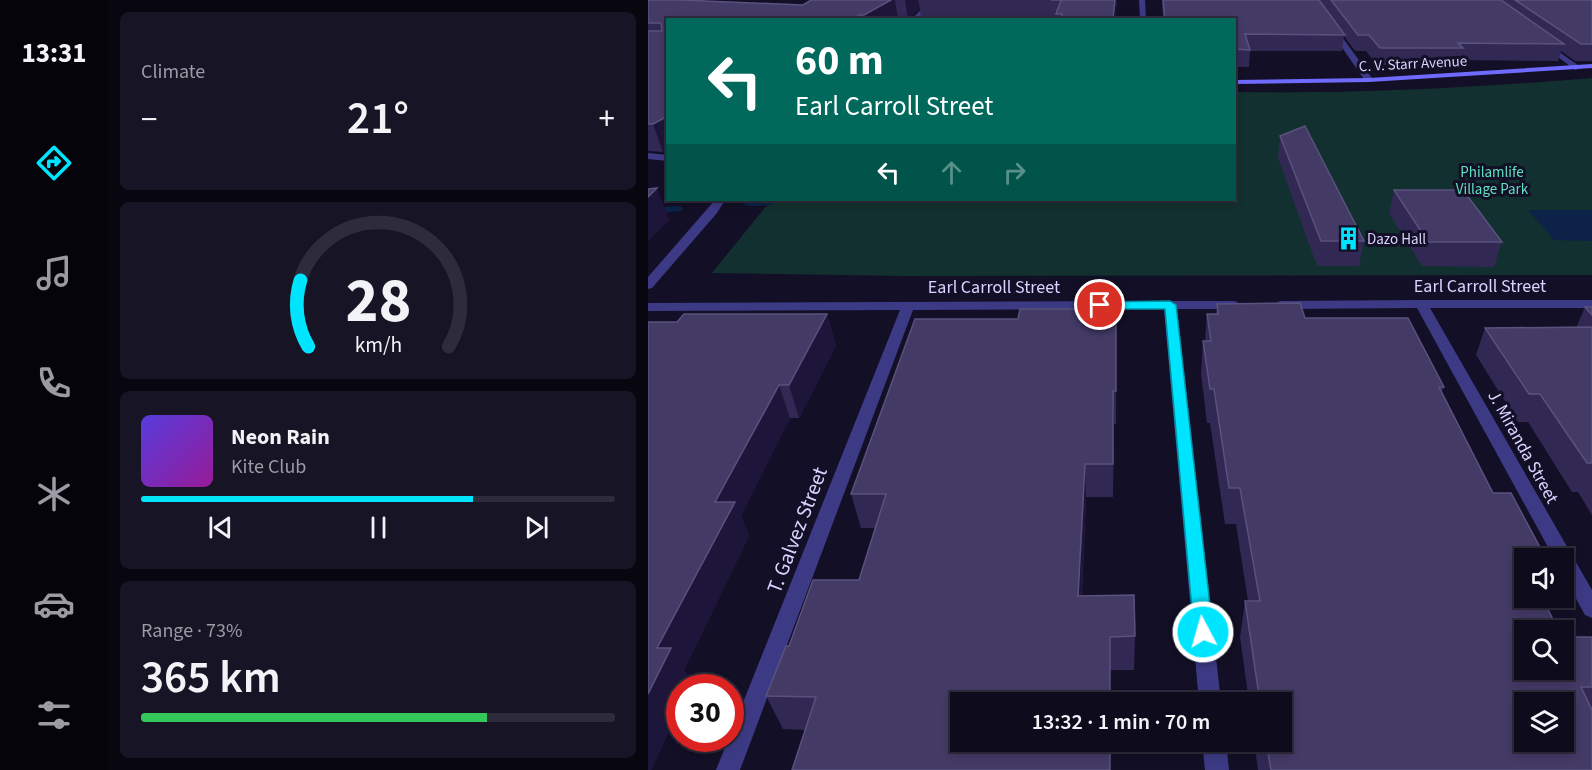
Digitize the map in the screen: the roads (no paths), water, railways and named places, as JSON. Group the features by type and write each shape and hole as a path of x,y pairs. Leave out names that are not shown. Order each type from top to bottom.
{"main road":[{"name":"C. V. Starr Avenue","path":"1236,82 1369,80 1592,66"}],"street":[{"path":"916,18 935,0"},
{"path":"1142,0 1143,18"},
{"path":"1312,0 1369,80"},
{"path":"1535,38 1578,68"},
{"path":"648,156 666,158"},
{"path":"648,285 719,201"},
{"name":"J. Miranda Street","path":"1421,304 1592,609"},
{"name":"Earl Carroll Street","path":"648,307 1592,304"},
{"path":"1170,305 1209,692"},
{"name":"T. Galvez Street","path":"728,770 908,306"},
{"path":"1215,752 1217,770"}],"water":[{"path":"1528,210 1592,210 1592,241 1554,240"}],"waterway":[{"path":"748,204 770,201"},
{"path":"648,211 679,209"}],"place":[{"name":"Dazo Hall","path":"1349,239"}],"park label":[{"name":"Philamlife Village Park","path":"1492,180"}]}
